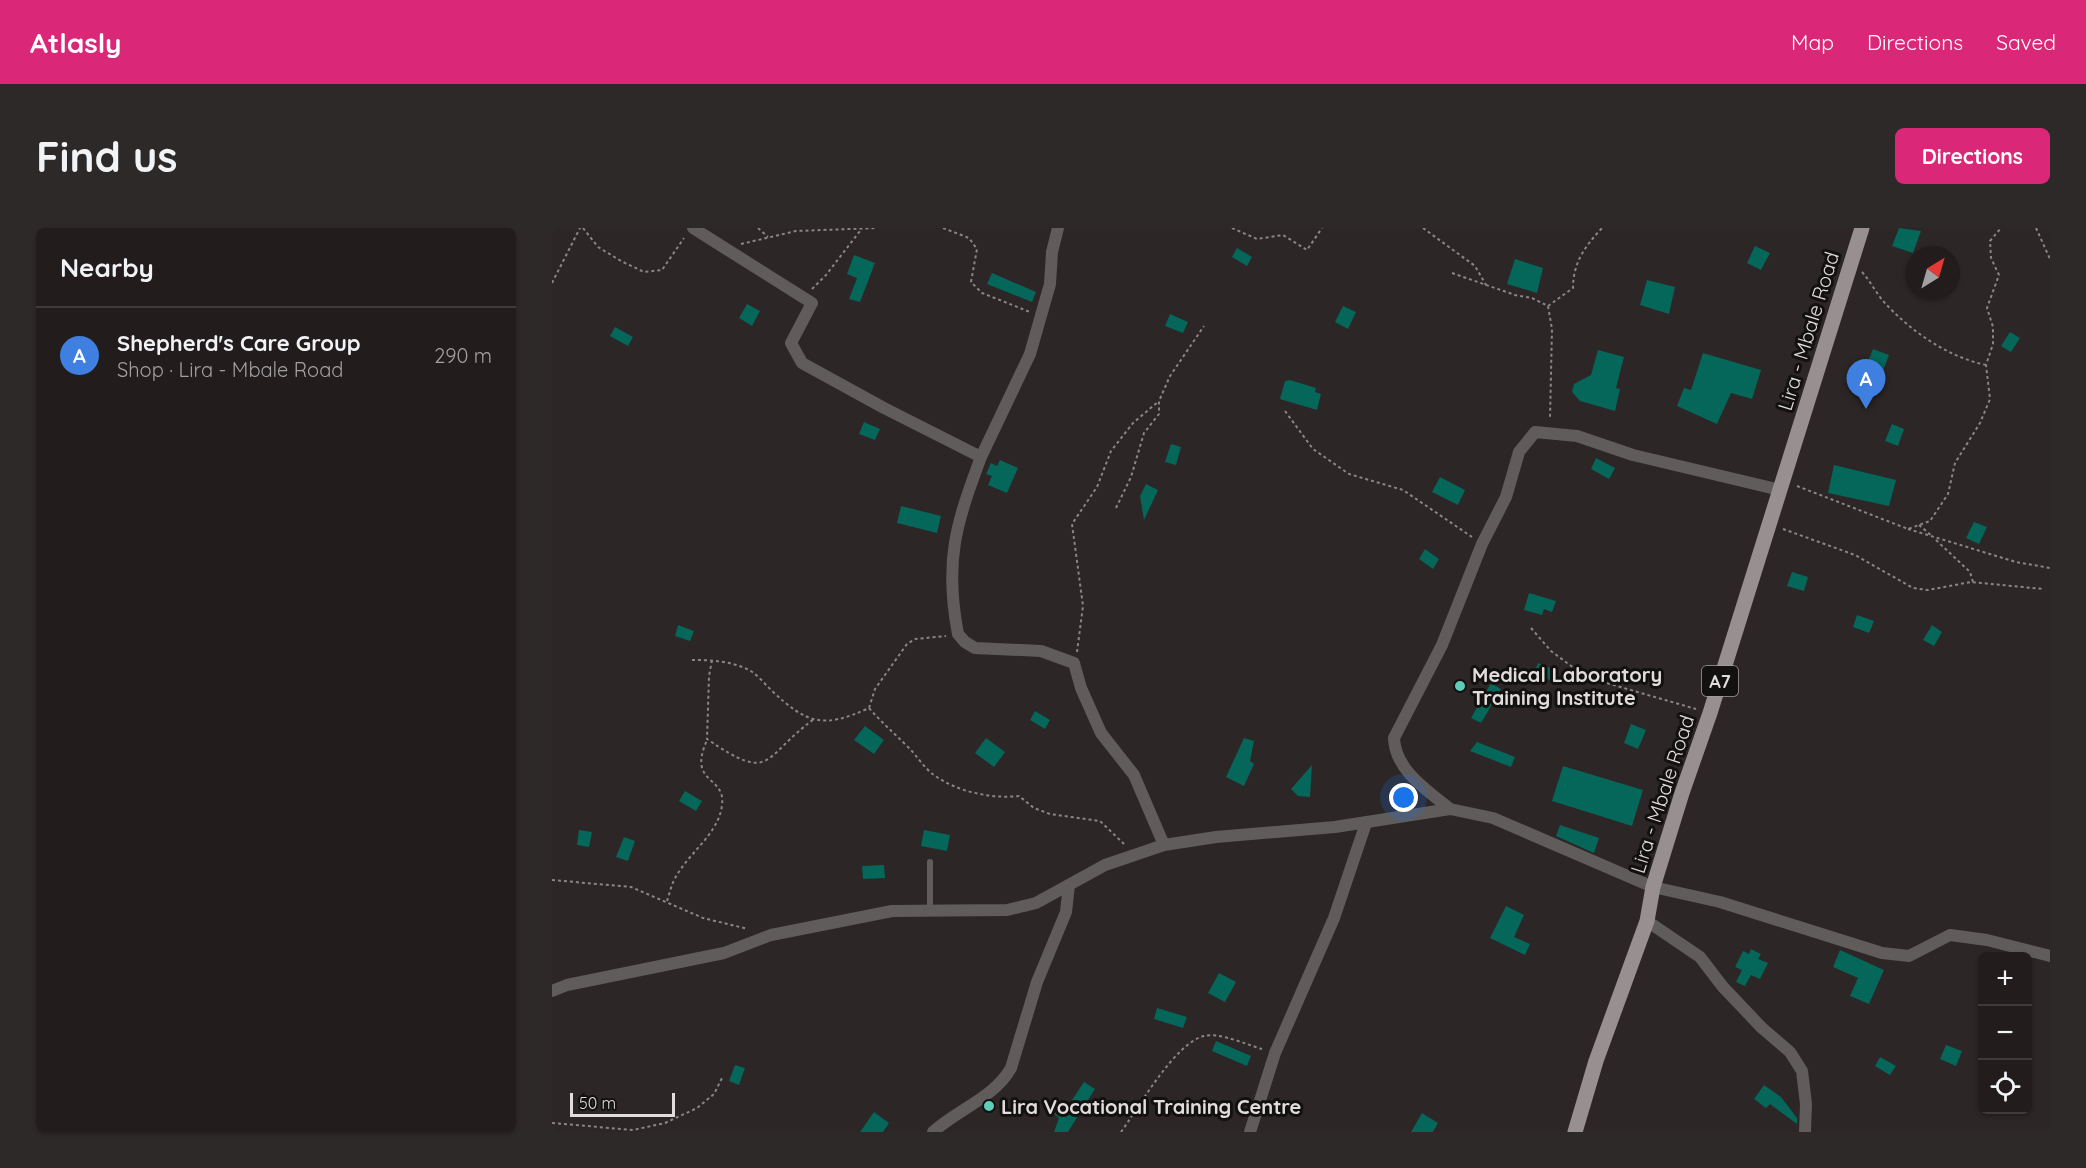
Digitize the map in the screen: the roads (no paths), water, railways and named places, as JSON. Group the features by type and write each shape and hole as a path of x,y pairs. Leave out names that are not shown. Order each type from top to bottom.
{"main road":[{"name":"Lira - Mbale Road","path":"1575,1132 1596,1061 1647,921 1653,887 1682,793 1710,712 1862,228"}],"street":[{"path":"1058,228 1052,252 1050,284 1041,317 1019,380 981,457 958,520 951,556 958,634 975,648 1041,651 1074,663 1081,688 1101,734 1134,775 1164,845"},
{"path":"689,232 726,250 812,303 791,344 802,363 981,457"},
{"path":"1450,808 1420,785 1400,762 1394,750 1394,738 1434,662 1482,544 1506,497 1519,452 1527,439 1535,432 1577,436 1633,455 1781,485"},
{"path":"552,991 567,985 724,953 771,935 892,911 1007,910 1036,903 1105,865 1164,845 1366,823 1450,808 1492,818 1653,887 1720,902 1782,924 1896,956 1909,956 1950,935 1987,940 2050,956"},
{"path":"1250,1132 1275,1053 1334,918 1366,823"},
{"path":"933,1132 990,1093 1005,1079 1011,1068 1037,982 1066,912 1069,885"},
{"path":"1647,921 1700,957 1723,987 1790,1052 1802,1071 1806,1104 1804,1132"}],"lane":[{"path":"930,862 930,910"}],"place":[{"name":"Shepherd's Care Group","path":"1866,409"},
{"name":"Medical Laboratory Training Institute","path":"1460,686"},
{"name":"Lira Vocational Training Centre","path":"989,1106"}]}
